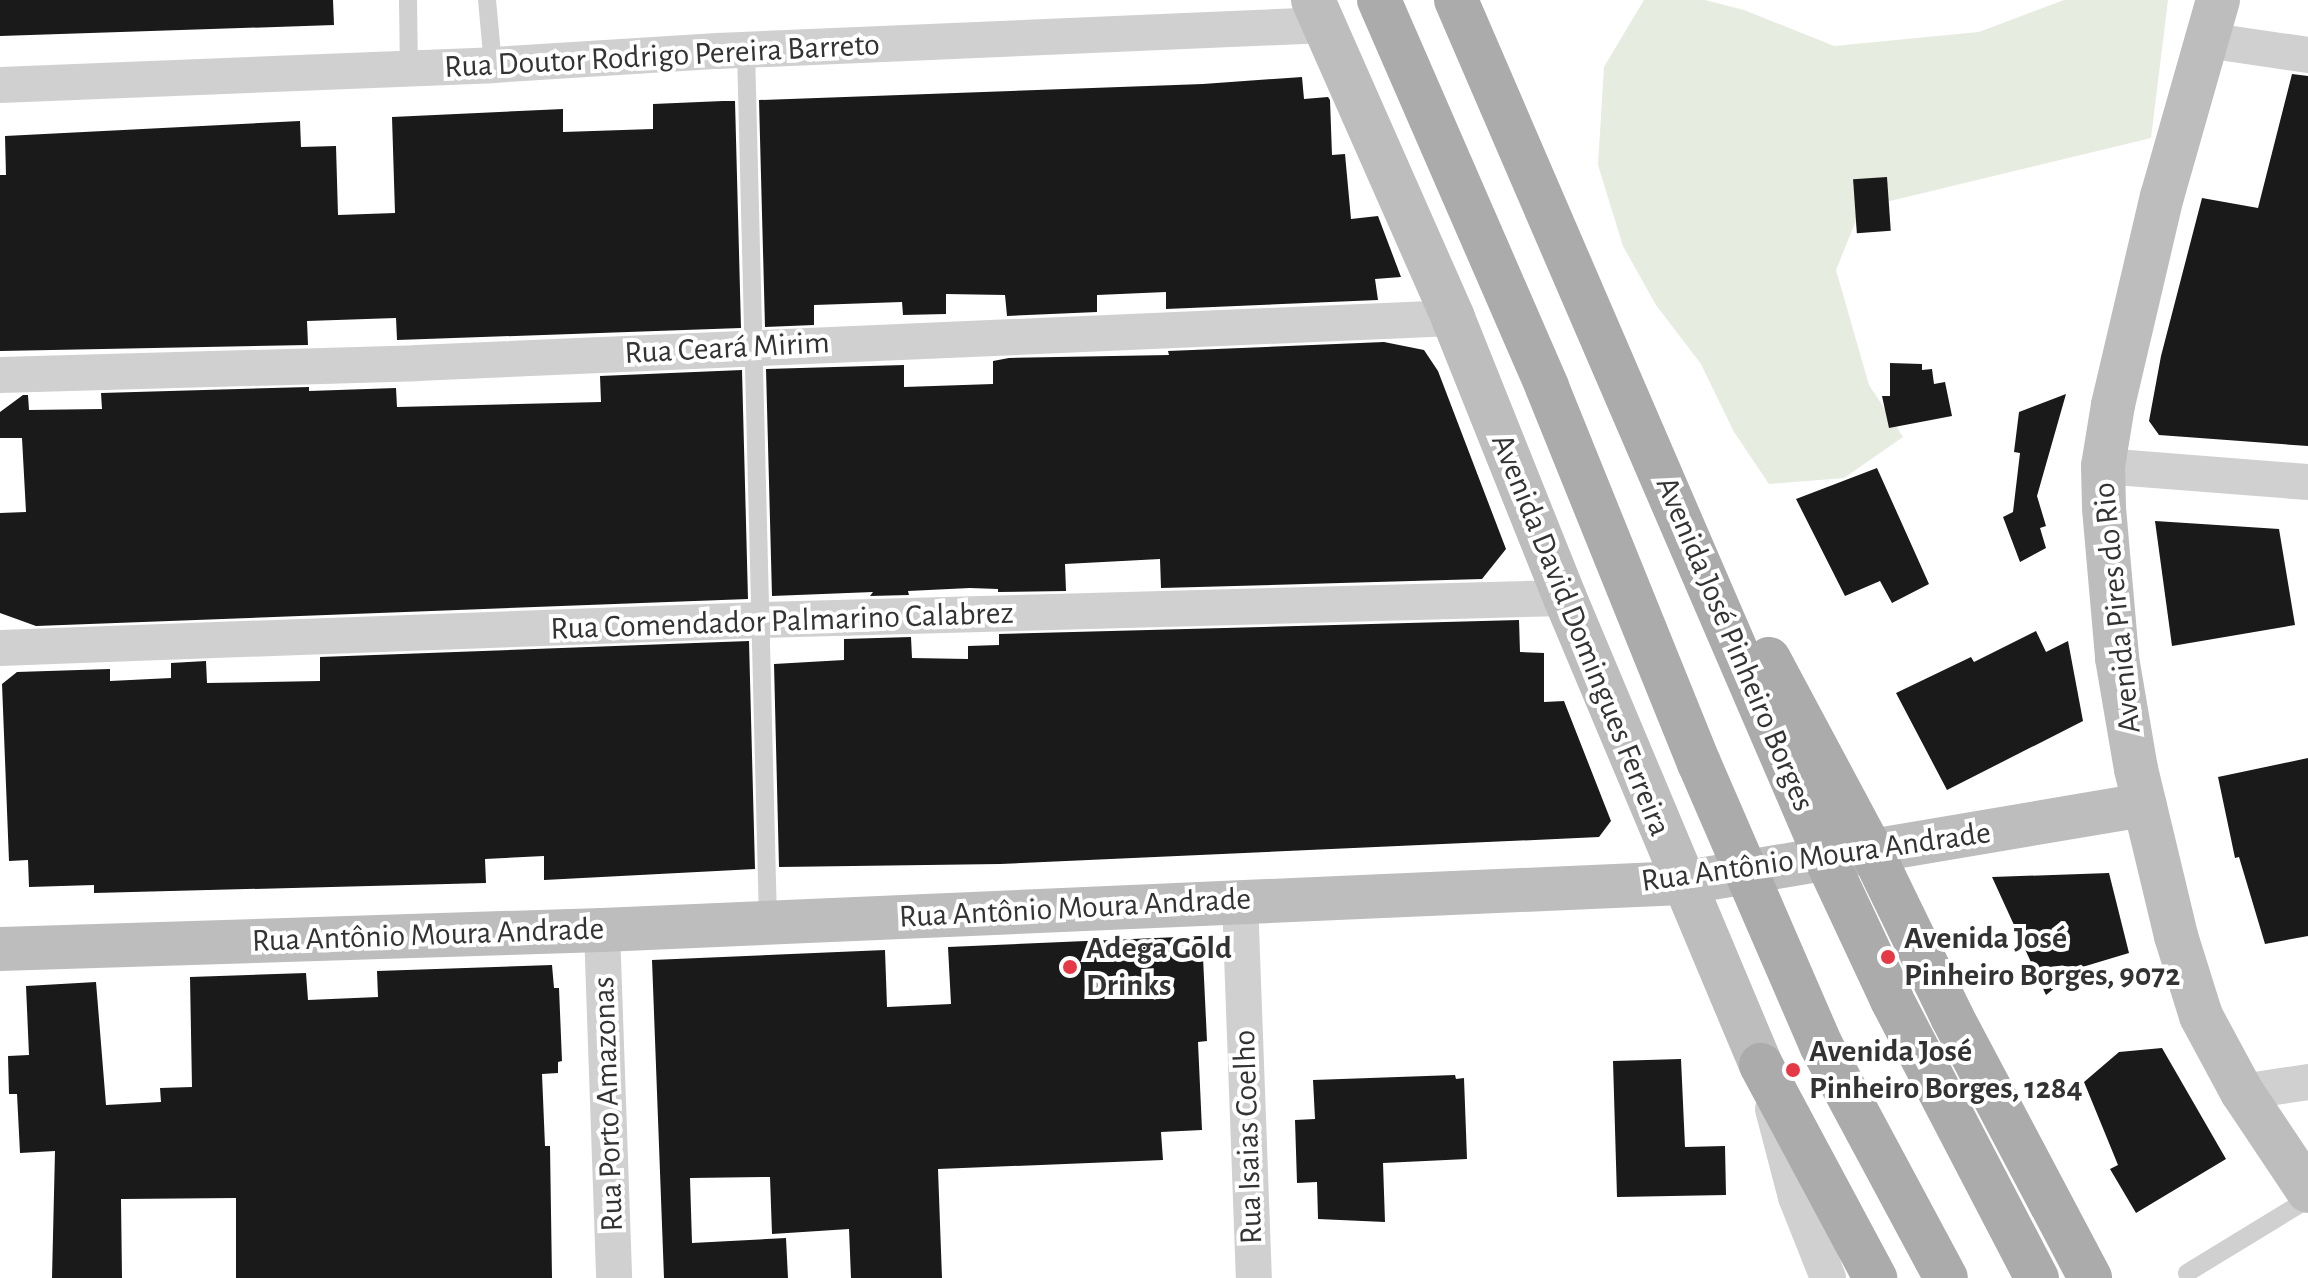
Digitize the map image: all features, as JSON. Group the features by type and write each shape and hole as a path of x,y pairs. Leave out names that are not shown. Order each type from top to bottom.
{"main road":[{"path":"1379,0 1547,387 1699,763 1821,1045 1946,1278"},
{"name":"Avenida José Pinheiro Borges","path":"1456,0 1827,861 1892,1000 2037,1278"},
{"path":"1633,405 1873,854 1952,1017 2090,1278"},
{"path":"1761,1065 1875,1278"}],"street":[{"name":"Rua Doutor Rodrigo Pereira Barreto","path":"0,85 493,65 1319,13"},
{"name":"Avenida David Domingues Ferreira","path":"1319,13 1453,318 1682,883 1761,1065 1796,1197 1828,1278"},
{"path":"2212,20 2308,55"},
{"name":"Avenida Pires do Rio","path":"2212,20 2162,196 2113,405 2103,466 2117,658 2144,805 2176,936 2201,1016 2242,1092 2308,1191"},
{"name":"Rua Ceará Mirim","path":"0,375 417,363 1453,318"},
{"path":"2103,466 2308,482"},
{"name":"Rua Comendador Palmarino Calabrez","path":"0,648 761,620 1565,598"},
{"name":"Rua Antônio Moura Andrade","path":"0,949 602,930 1682,883 1873,854 2144,805"},
{"name":"Rua Isaias Coelho","path":"1240,900 1254,1278"},
{"name":"Rua Porto Amazonas","path":"602,930 614,1278"},
{"path":"2242,1092 2308,1082"}],"lane":[{"path":"408,0 409,69"},
{"path":"487,0 493,65"},
{"path":"746,51 768,921"},
{"path":"2187,1273 2308,1199"}],"shaded area":[{"path":"1644,0 1705,0 1744,10 1834,46 1979,32 2064,0 2168,0 2151,138 1861,208 1836,270 1869,385 1903,437 1844,478 1769,484 1734,432 1701,364 1656,305 1623,246 1598,165 1604,67"}],"building":[{"path":"0,0 333,0 334,25 0,36"},
{"path":"2292,74 2308,76 2308,446 2159,435 2149,421 2161,356 2202,198 2258,208"},
{"path":"1302,77 1304,99 1328,97 1330,100 1332,155 1345,154 1351,219 1378,216 1401,277 1375,279 1378,300 1166,309 1166,292 1097,295 1097,312 1007,316 1005,295 946,294 946,314 903,315 902,302 814,305 814,325 765,327 759,100 1203,84"},
{"path":"735,101 741,328 397,340 396,318 307,321 308,345 0,351 0,175 6,175 5,136 300,121 301,147 336,146 338,215 395,213 392,117 563,109 563,132 653,129 653,104"},
{"path":"1887,177 1891,231 1857,233 1853,179"},
{"path":"1384,342 1424,350 1438,371 1506,549 1482,579 1161,588 1160,559 1065,564 1066,591 998,592 998,589 970,588 908,591 909,595 870,596 873,592 772,596 766,369 904,365 904,387 993,384 993,361 1009,358 1169,355 1168,351"},
{"path":"1890,363 1922,364 1922,370 1932,369 1934,384 1945,382 1952,416 1889,428 1882,396 1890,396"},
{"path":"742,370 748,599 36,626 0,613 0,513 26,512 22,438 0,438 0,412 23,395 28,395 29,410 102,409 101,393 309,387 309,391 396,388 397,407 601,402 600,376"},
{"path":"2066,394 2037,496 2046,526 2040,528 2046,548 2020,562 2003,517 2013,512 2020,453 2014,452 2019,412"},
{"path":"1877,468 1929,584 1892,603 1880,581 1845,596 1796,499"},
{"path":"2155,521 2279,529 2295,625 2172,646"},
{"path":"1519,620 1520,652 1544,653 1544,702 1564,701 1611,821 1599,837 1000,864 779,867 774,664 844,660 844,639 911,637 912,658 968,659 968,646 999,645 999,634"},
{"path":"2036,631 2046,652 2068,641 2083,721 1947,790 1896,693 1971,657 1974,662"},
{"path":"749,641 755,869 544,880 544,856 485,859 486,883 94,893 94,885 29,887 28,860 9,861 2,684 17,672 110,669 110,681 171,678 171,663 206,661 207,683 320,681 320,657"},
{"path":"2308,758 2308,936 2265,944 2239,857 2235,858 2218,777"},
{"path":"2109,873 2129,953 2079,968 2046,995 1992,877"},
{"path":"1202,936 1207,1041 1198,1042 1202,1130 1161,1132 1163,1160 938,1169 942,1278 851,1278 849,1229 772,1234 770,1177 690,1178 692,1243 786,1238 788,1278 664,1278 652,960 885,950 887,1007 951,1004 948,947"},
{"path":"552,965 554,988 559,988 562,1061 558,1062 558,1073 542,1074 545,1146 550,1146 552,1278 236,1278 236,1198 121,1199 122,1278 52,1278 55,1151 20,1153 17,1094 9,1094 8,1056 29,1055 26,986 96,982 106,1105 161,1102 160,1088 192,1087 190,977 306,973 308,1000 378,997 377,971"},
{"path":"2162,1048 2226,1159 2136,1213 2110,1169 2118,1165 2084,1082 2119,1052"},
{"path":"1681,1059 1685,1147 1725,1146 1726,1195 1617,1197 1613,1061"},
{"path":"1455,1075 1456,1079 1464,1078 1467,1159 1383,1163 1385,1222 1318,1219 1317,1182 1297,1183 1295,1120 1315,1119 1313,1080"}],"place":[{"name":"Avenida José Pinheiro Borges, 9072","path":"1888,957"},
{"name":"Adega Gold Drinks","path":"1070,967"},
{"name":"Avenida José Pinheiro Borges, 1284","path":"1793,1070"}]}
